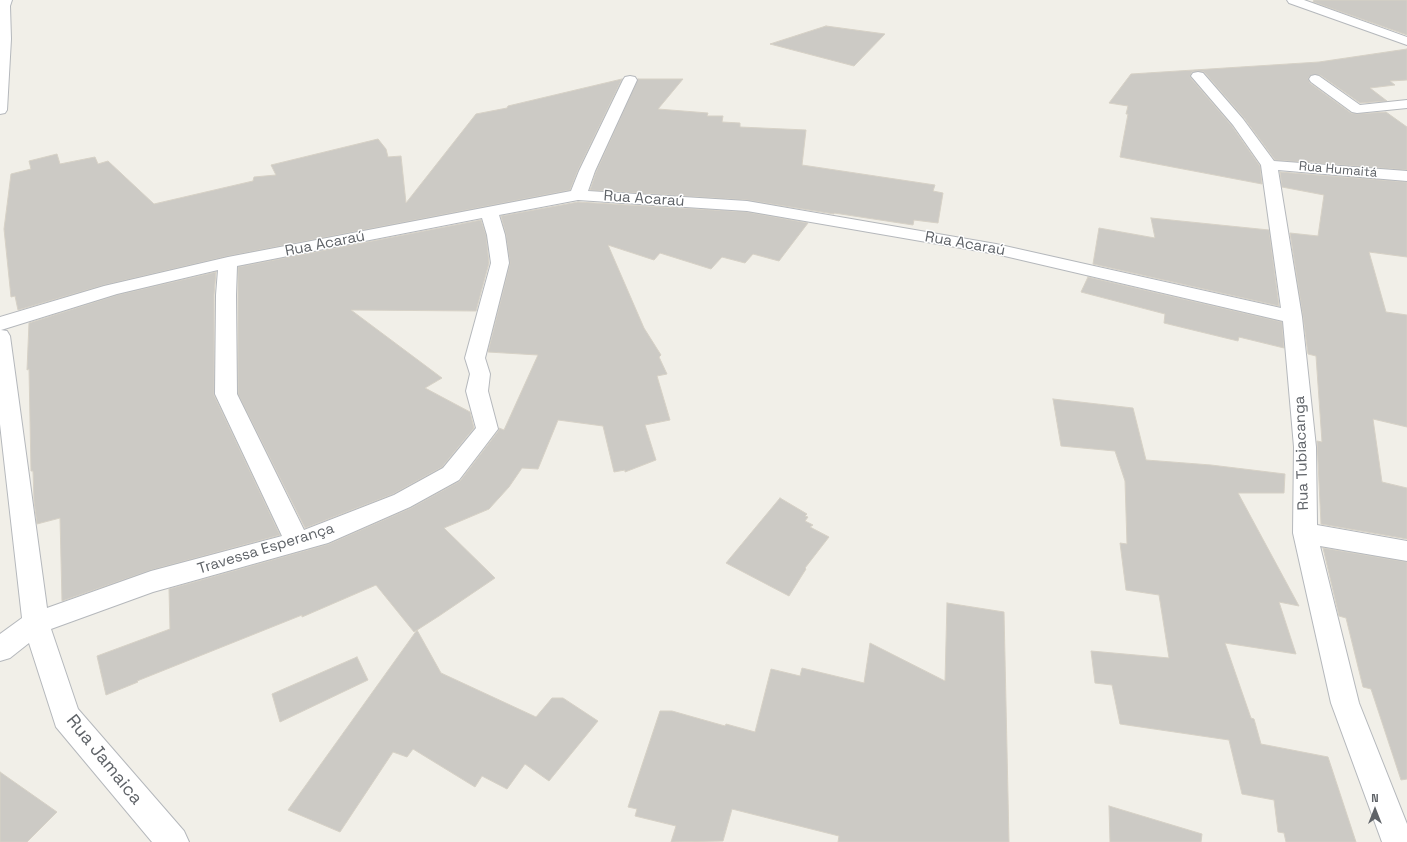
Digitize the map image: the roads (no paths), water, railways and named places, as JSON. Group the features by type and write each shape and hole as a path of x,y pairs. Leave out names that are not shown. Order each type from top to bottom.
{"street":[{"path":"0,110 4,6 6,0"},
{"path":"1293,0 1407,41"},
{"name":"Rua Tubiacanga","path":"1198,76 1238,122 1269,165 1292,317 1304,447 1305,533 1345,703 1398,842"},
{"path":"578,195 587,171 630,80"},
{"name":"Rua Humaitá","path":"1269,165 1407,176"},
{"name":"Rua Acaraú","path":"0,324 111,290 228,262 578,195 755,208 996,249 1292,317"},
{"name":"Travessa Esperança","path":"0,649 36,623 151,582 319,536 402,501 451,474 487,429 477,391 480,374 475,358 500,263 496,235 489,212"},
{"path":"228,262 226,295 226,394 297,541"},
{"name":"Rua Jamaica","path":"0,336 36,623 66,717 173,842"},
{"path":"1305,533 1407,550"}],"lane":[{"path":"1315,79 1357,109 1407,104"}]}
